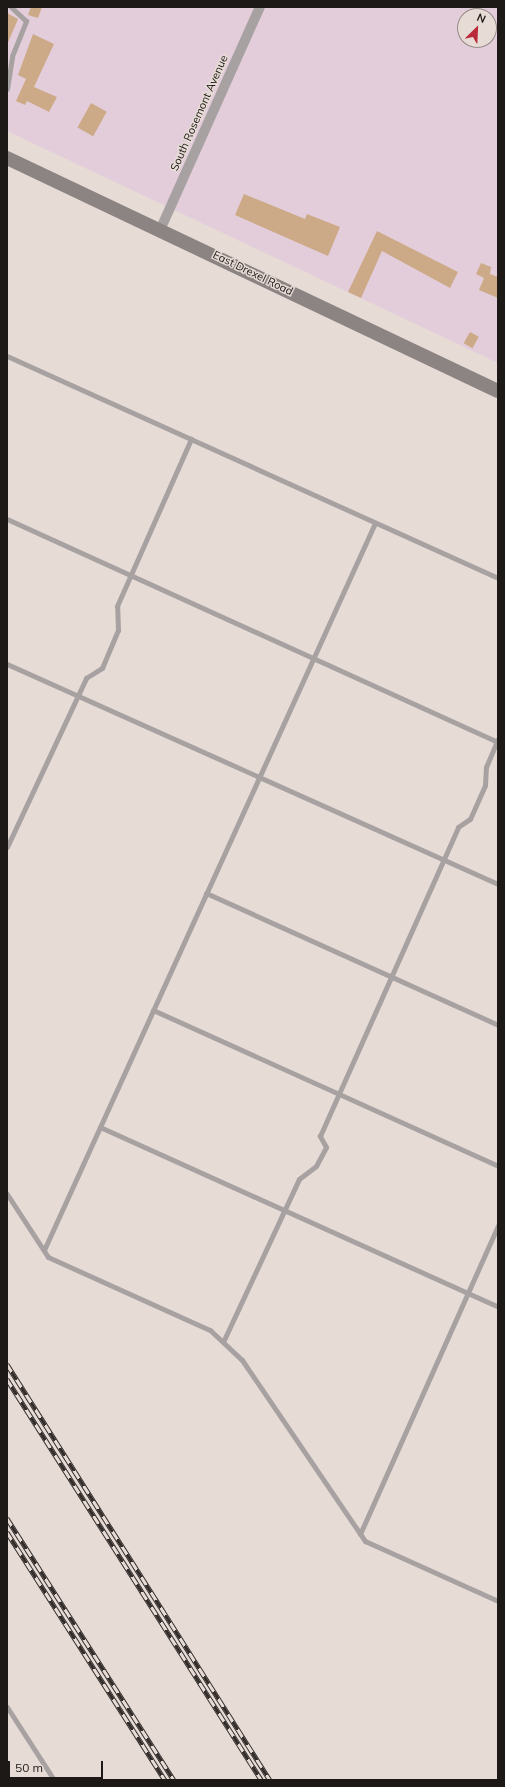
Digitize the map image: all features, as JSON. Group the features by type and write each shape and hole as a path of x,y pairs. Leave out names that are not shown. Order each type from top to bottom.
{"street":[{"name":"South Rosemont Avenue","path":"161,228 260,7"},
{"name":"East Drexel Road","path":"7,158 161,228 498,391"}],"lane":[{"path":"7,89 12,56 26,21 11,7"},
{"path":"7,356 498,578"},
{"path":"7,847 86,678 102,668 118,630 116,606 191,439"},
{"path":"7,519 498,741 486,767 485,785 470,819 458,827 320,1136 326,1147 316,1166 299,1179 223,1342"},
{"path":"44,1250 375,523"},
{"path":"7,664 498,884"},
{"path":"206,894 498,1025"},
{"path":"153,1010 498,1166"},
{"path":"100,1127 498,1307"},
{"path":"7,1194 48,1257 210,1330 242,1360 365,1541 498,1601"},
{"path":"360,1534 498,1226"},
{"path":"7,1706 54,1780"}],"shaded area":[{"path":"7,7 498,7 498,363 7,131"}],"building":[{"path":"31,7 42,7 38,18 28,15"},
{"path":"7,13 18,19 7,45"},
{"path":"33,34 54,44 34,87 57,97 49,112 27,101 25,105 16,101 26,79 18,75"},
{"path":"91,103 107,112 93,136 77,127"},
{"path":"244,194 305,219 307,214 340,227 328,256 235,215"},
{"path":"377,231 458,272 450,288 382,251 361,298 348,292"},
{"path":"481,263 491,267 490,274 498,277 498,298 479,290 484,278 476,274"},
{"path":"470,332 479,337 472,348 464,343"}],"railway":[{"path":"7,1364 270,1780"},
{"path":"7,1379 261,1780"},
{"path":"7,1518 174,1780"},
{"path":"7,1532 165,1780"}]}
